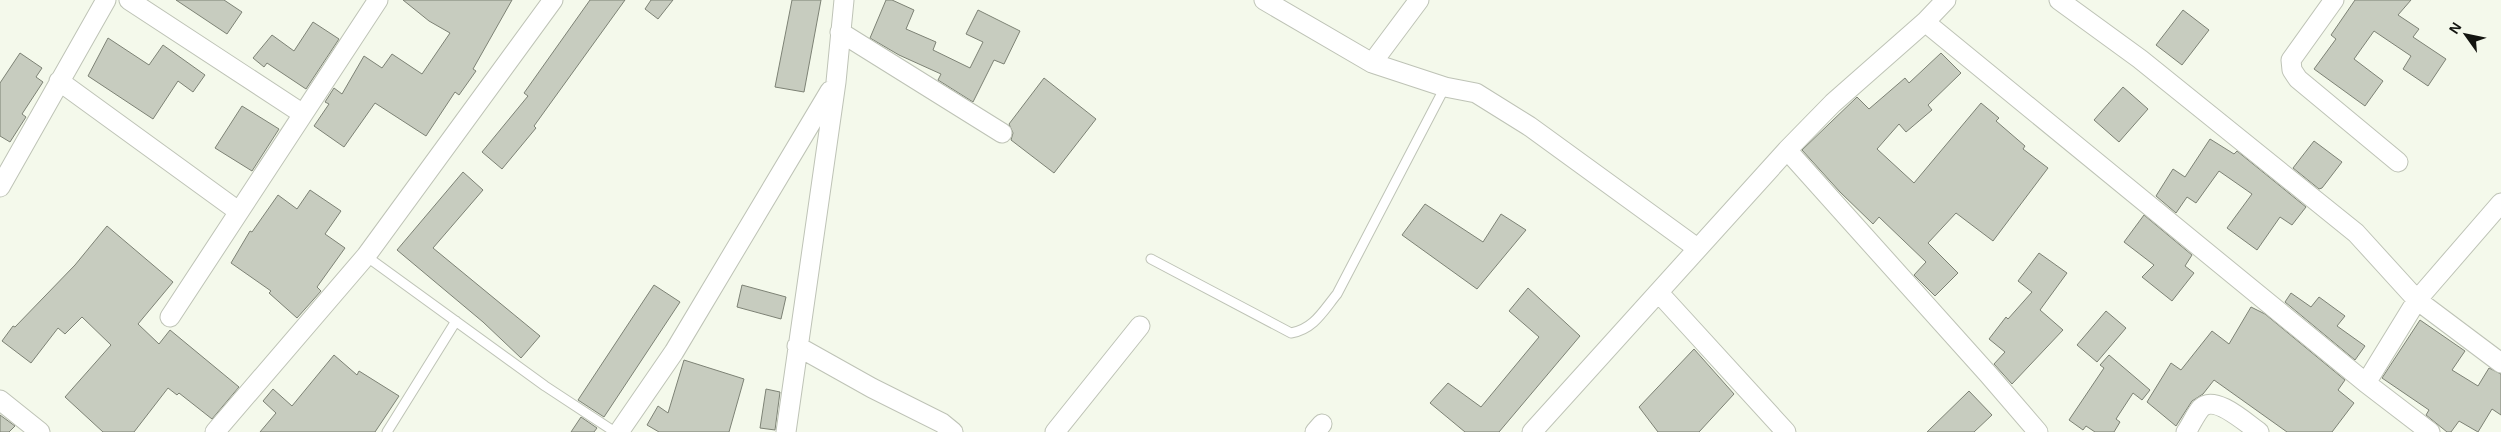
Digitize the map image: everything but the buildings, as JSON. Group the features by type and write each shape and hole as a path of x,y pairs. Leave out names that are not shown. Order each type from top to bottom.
{"street":[{"path":"0,188 106,0"},
{"path":"129,0 303,114"},
{"path":"170,317 378,0"},
{"path":"215,432 366,256 553,0"},
{"path":"786,432 836,82 844,0"},
{"path":"1264,0 1372,63 1445,87 1476,93 1529,126 1698,248"},
{"path":"1372,63 1419,0"},
{"path":"1541,429 1698,248 1787,150 1833,103 1925,22 1946,0"},
{"path":"2059,0 2155,71 2356,233 2417,300 2501,362"},
{"path":"2334,0 2291,60 2292,70 2298,79 2398,162"},
{"path":"1925,22 2366,383 2430,432"},
{"path":"840,32 1002,133"},
{"path":"59,81 238,211"},
{"path":"617,432 674,352 836,82"},
{"path":"1787,150 2038,432"},
{"path":"2366,383 2417,300 2501,203"},
{"path":"1659,293 1786,432"},
{"path":"1055,432 1140,326"},
{"path":"797,346 872,388 942,423 953,432"},
{"path":"0,400 40,432"},
{"path":"2186,432 2202,407 2212,403 2221,406 2259,432"}],"lane":[{"path":"1151,259 1291,333 1303,331 1314,323 1337,294 1445,87"},
{"path":"366,256 545,386 617,432"},
{"path":"387,432 456,321"}]}
